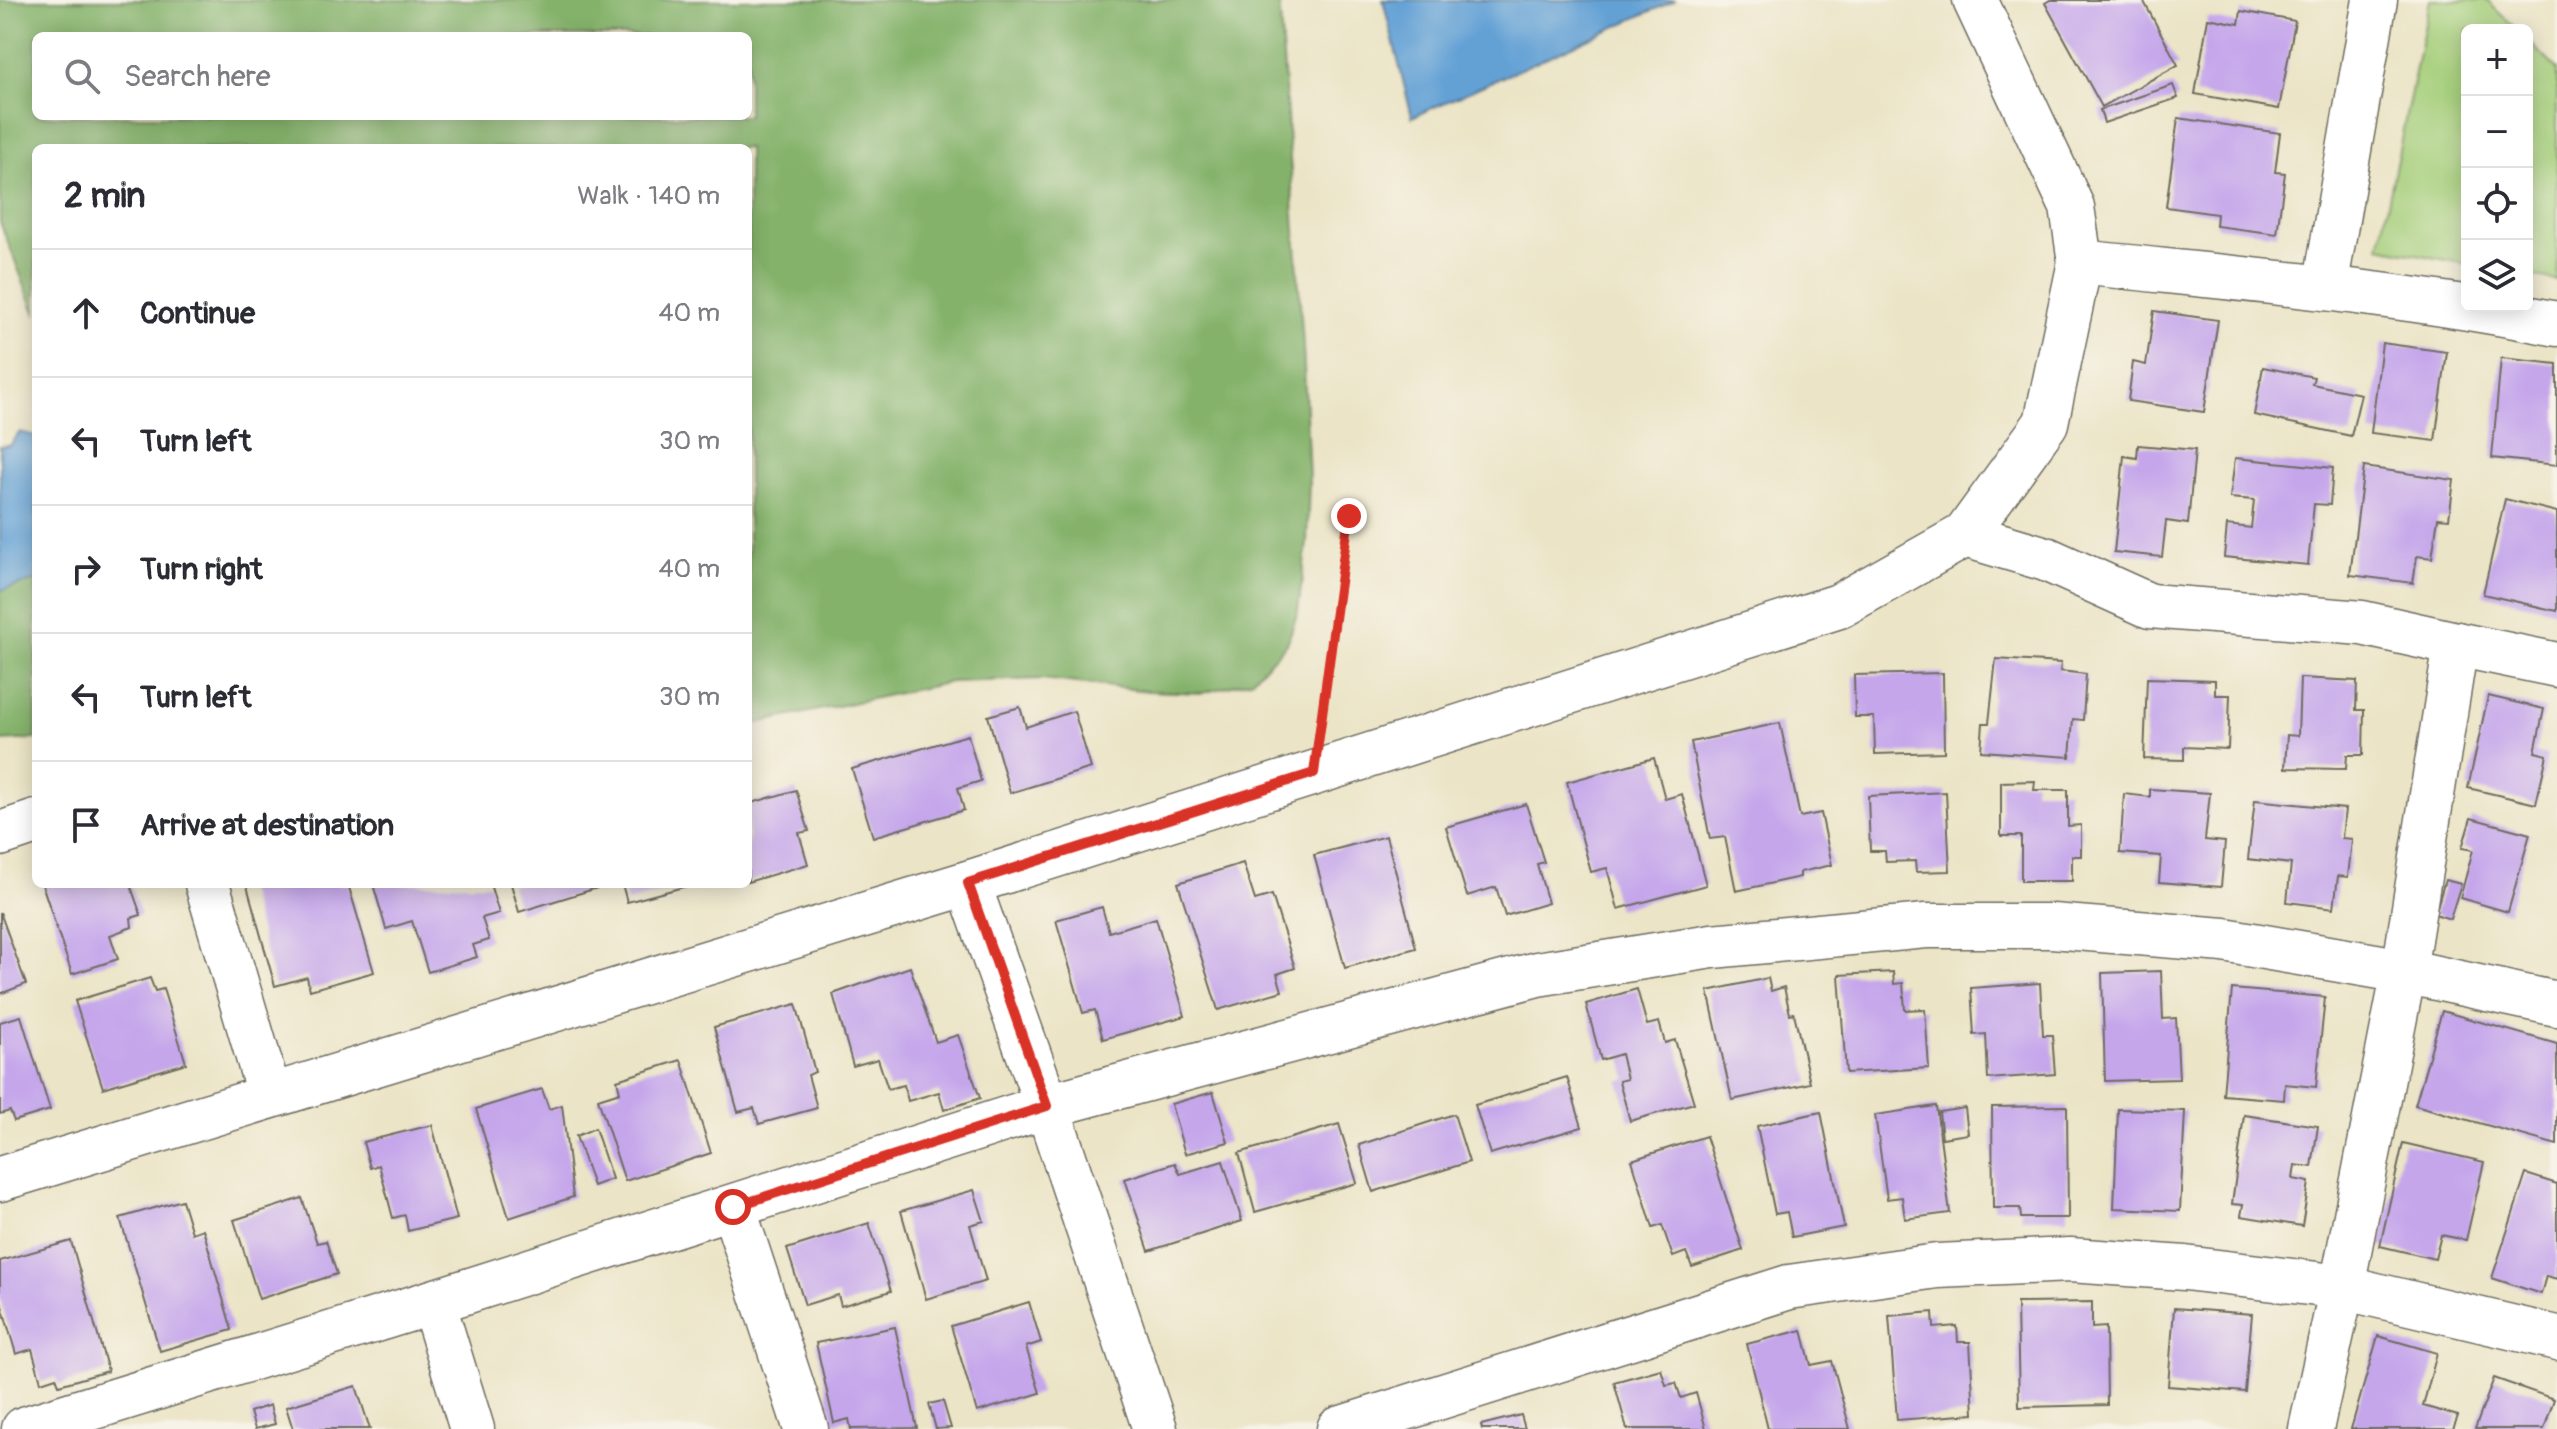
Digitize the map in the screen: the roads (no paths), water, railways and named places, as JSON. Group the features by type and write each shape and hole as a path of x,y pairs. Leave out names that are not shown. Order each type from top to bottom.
{"street":[{"path":"0,1179 269,1094 968,883 1839,606 1965,535 2046,423 2080,262 2072,207 1975,0"},
{"path":"2325,288 2375,0"},
{"path":"2080,262 2325,288 2500,312 2557,324"},
{"path":"1965,535 2046,559 2150,606 2362,623 2557,665"},
{"path":"2311,1429 2404,971 2456,644"},
{"path":"0,834 32,823"},
{"path":"968,883 1047,1106 1155,1429"},
{"path":"208,888 269,1094"},
{"path":"24,1429 118,1415 433,1302 1047,1106 1537,974 1712,946 1926,926 2052,926 2224,940 2404,971 2557,1004"},
{"path":"733,1207 806,1429"},
{"path":"1339,1429 1789,1287 1937,1266 2070,1260 2185,1268 2342,1287 2557,1338"},
{"path":"433,1302 472,1429"}],"water":[{"path":"1383,0 1676,0 1412,117"},
{"path":"20,432 32,435 32,581 0,591 0,446 10,445"}]}
